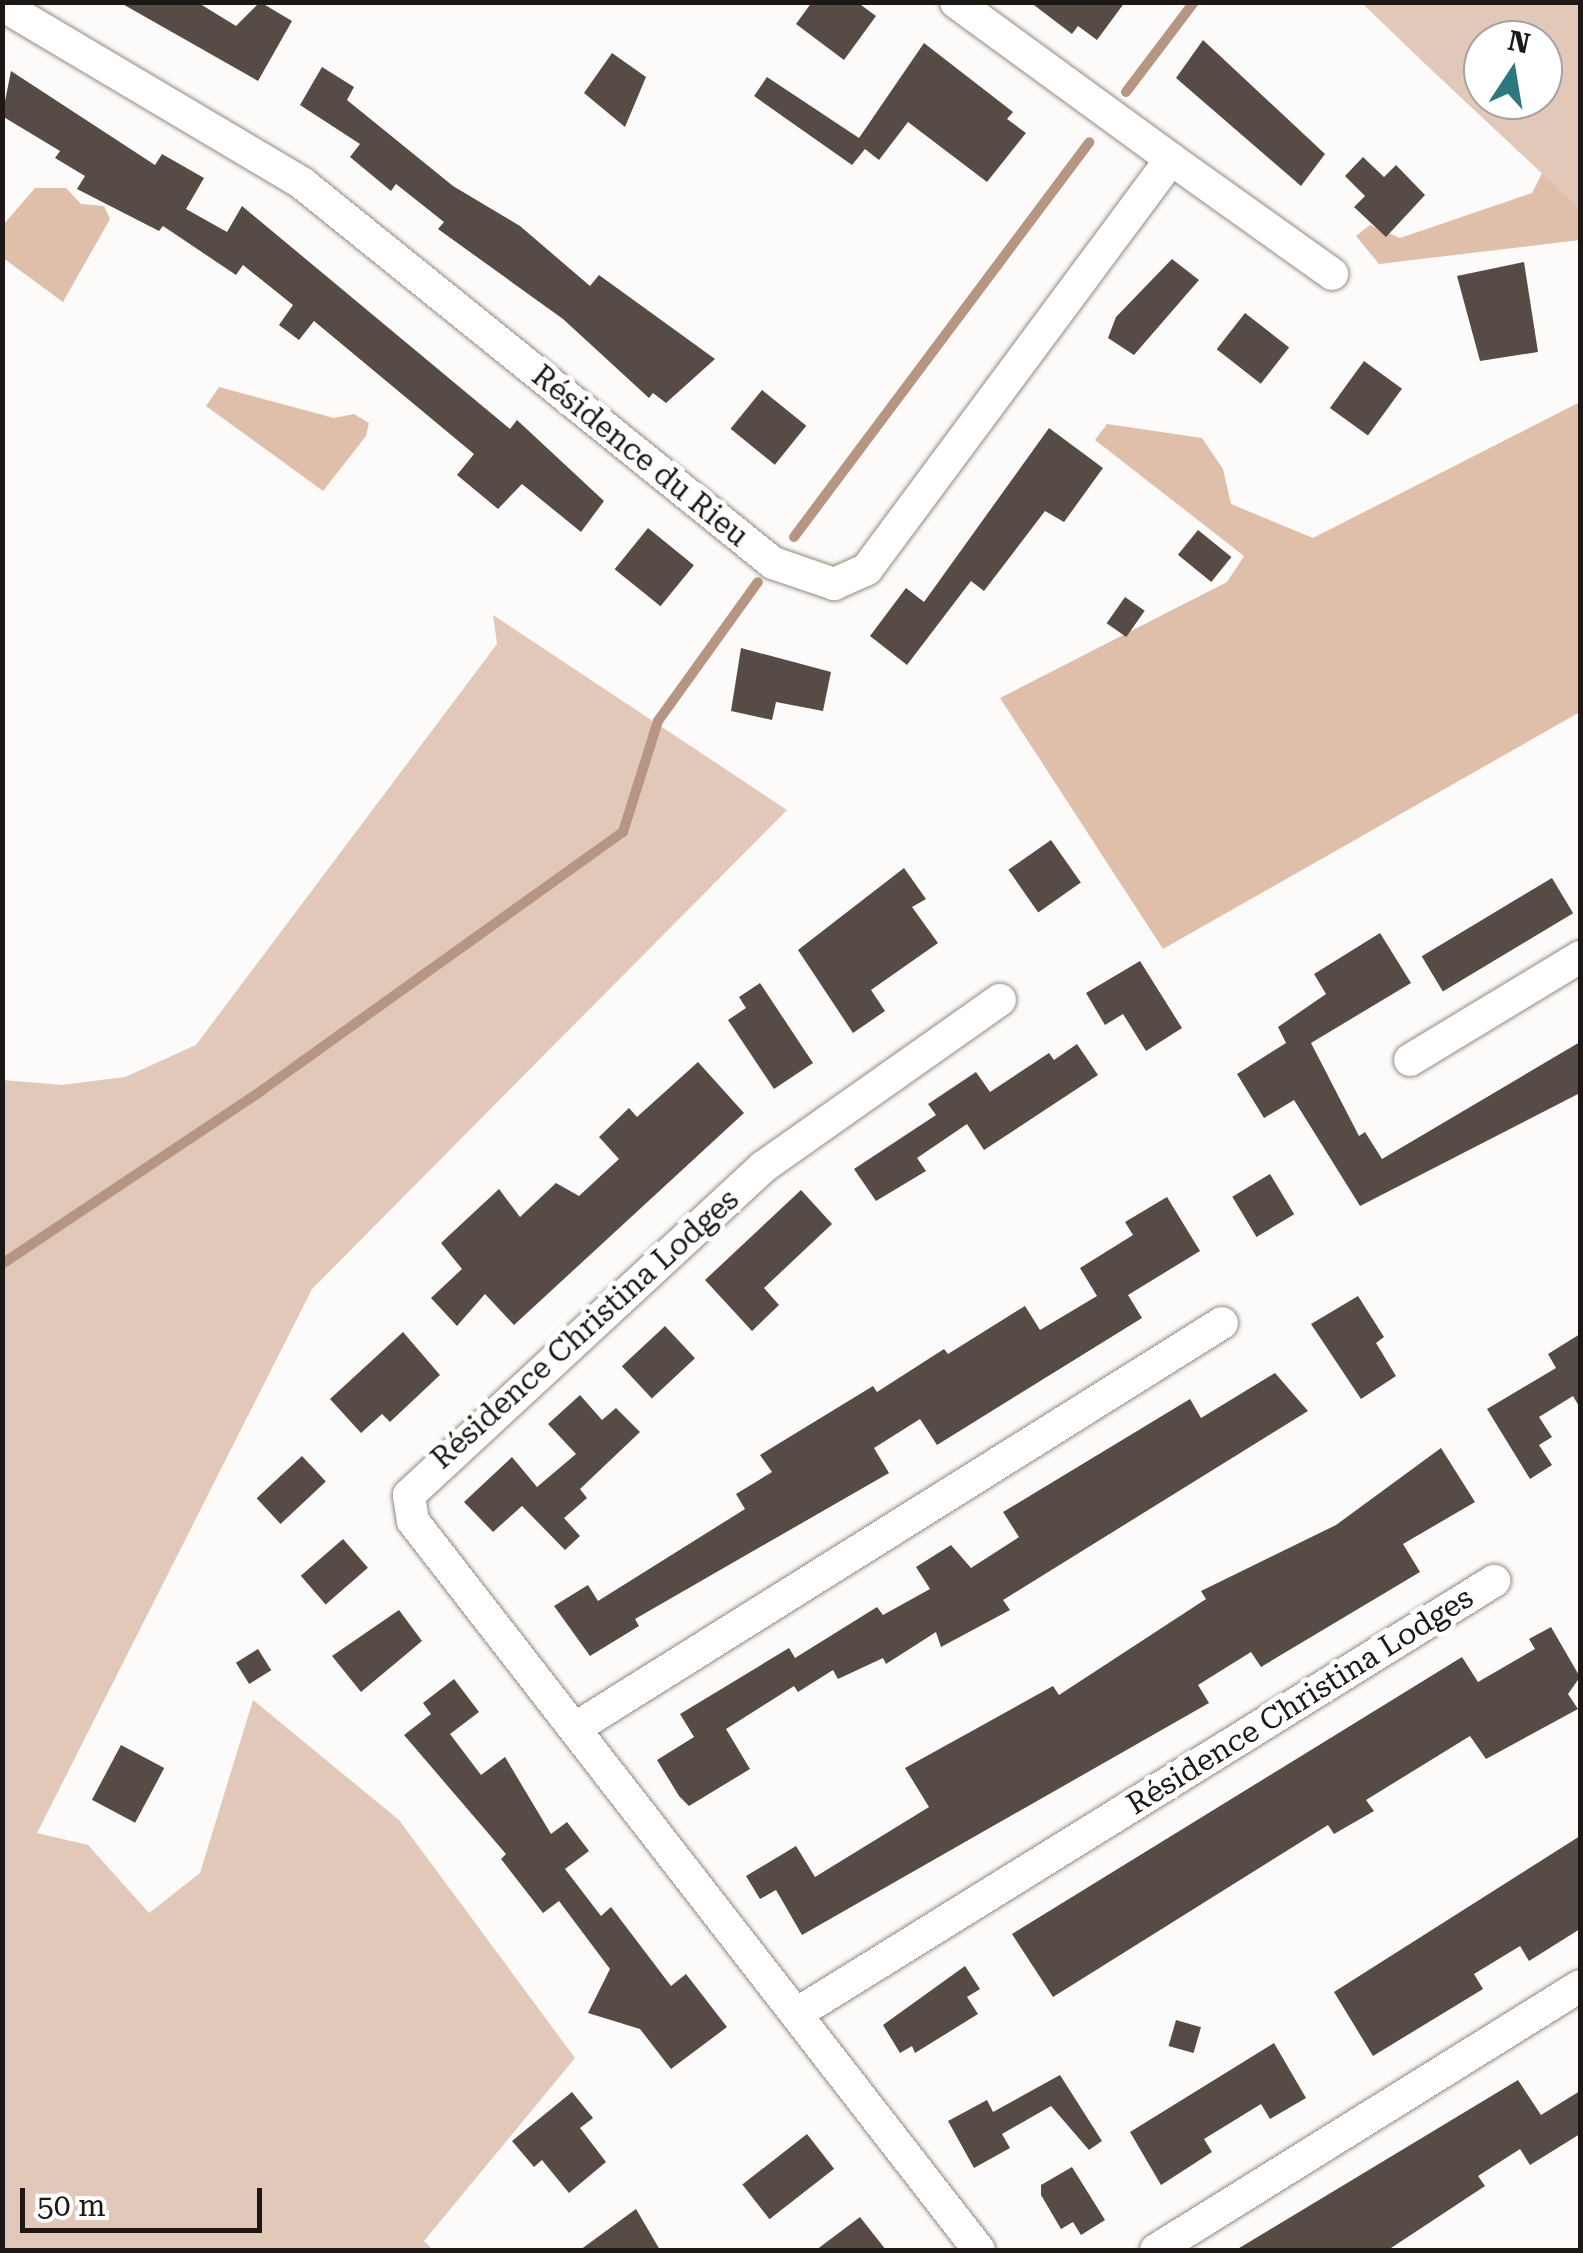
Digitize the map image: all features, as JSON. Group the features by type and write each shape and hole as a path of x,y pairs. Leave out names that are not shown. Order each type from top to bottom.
{"street":[{"path":"956,2 1332,274"},
{"name":"Résidence du Rieu","path":"2,4 302,184 774,563 817,582 850,581 867,569 1171,159"},
{"path":"1410,1060 1580,956"},
{"name":"Résidence Christina Lodges","path":"978,2250 801,2011 413,1521 409,1494 762,1167 1000,1000"},
{"path":"577,1727 1222,1323"},
{"name":"Résidence Christina Lodges","path":"801,2011 1494,1581"},
{"path":"1156,2250 1580,1986"}],"shaded area":[{"path":"1362,3 1580,3 1580,209 1485,120 1563,120 1563,20 1463,20 1463,99"},
{"path":"1542,173 1580,209 1580,240 1379,264 1356,236 1370,225 1400,238 1532,193"},
{"path":"35,188 66,188 81,204 104,206 110,219 63,302 3,258 3,225"},
{"path":"219,387 334,418 354,414 369,423 366,436 323,491 206,406"},
{"path":"1580,402 1580,712 1163,949 1000,698 1227,582 1244,556 1095,440 1107,424 1202,438 1223,469 1231,504 1313,538"},
{"path":"493,615 787,810 312,1289 37,1833 88,1845 149,1913 200,1873 253,1700 399,1820 575,2058 424,2241 433,2250 3,2250 3,1080 62,1085 125,1077 196,1045 497,644"}],"building":[{"path":"119,2 197,2 236,26 260,2 292,21 258,81"},
{"path":"812,2 857,2 876,16 844,60 796,24"},
{"path":"1030,2 1125,2 1097,40 1078,26 1072,34"},
{"path":"1203,40 1325,154 1301,186 1176,78"},
{"path":"924,43 1013,112 1007,119 1026,133 987,182 908,122 879,160 865,149 852,165 754,96 767,77 859,138"},
{"path":"612,53 646,77 625,127 584,93"},
{"path":"322,67 354,87 347,100 453,186 520,226 590,286 599,275 715,359 666,403 653,393 649,398 563,319 438,229 444,222 396,184 391,191 350,157 360,144 300,105"},
{"path":"11,71 155,165 162,154 204,178 186,209 227,232 242,206 510,429 517,420 604,501 581,532 522,484 498,509 457,475 474,454 314,321 299,340 279,325 293,305 243,265 236,275 163,226 159,231 77,189 85,176 55,158 60,151 2,116"},
{"path":"1363,157 1384,177 1396,165 1425,195 1386,237 1354,207 1365,196 1345,176"},
{"path":"1172,259 1199,280 1134,355 1108,338 1116,317"},
{"path":"1524,262 1538,352 1480,361 1457,276"},
{"path":"1245,313 1289,347 1261,384 1217,349"},
{"path":"1364,361 1402,389 1368,436 1330,408"},
{"path":"762,390 806,426 775,465 731,429"},
{"path":"1049,428 1103,468 1064,522 1045,511 984,591 971,581 907,665 870,636 906,588 924,602"},
{"path":"648,528 694,565 660,606 615,569"},
{"path":"1198,530 1231,557 1211,582 1178,555"},
{"path":"1125,597 1145,611 1126,637 1107,623"},
{"path":"741,648 831,672 823,711 776,702 772,720 731,711"},
{"path":"1051,840 1081,883 1038,912 1008,870"},
{"path":"904,868 926,899 912,907 938,943 871,990 885,1011 853,1033 798,950"},
{"path":"1552,878 1573,913 1443,991 1422,956"},
{"path":"1380,933 1411,983 1311,1043 1359,1136 1365,1132 1382,1159 1580,1042 1580,1093 1360,1206 1294,1100 1264,1118 1237,1074 1286,1043 1278,1027 1326,994 1314,974"},
{"path":"1140,961 1182,1028 1146,1051 1123,1014 1105,1025 1086,993"},
{"path":"760,983 813,1063 774,1089 728,1020 746,1008 739,997"},
{"path":"1077,1044 1098,1075 984,1150 967,1124 917,1158 926,1171 876,1201 854,1169 936,1115 928,1104 976,1072 990,1092 1049,1053 1054,1060"},
{"path":"698,1062 744,1113 514,1325 485,1294 457,1326 431,1298 462,1269 441,1243 499,1189 520,1217 556,1183 579,1196 619,1159 599,1137 629,1108 637,1117"},
{"path":"1270,1174 1294,1214 1256,1237 1232,1197"},
{"path":"801,1190 832,1224 764,1288 779,1305 752,1331 705,1280"},
{"path":"1167,1197 1200,1251 1128,1295 1142,1318 937,1445 920,1419 874,1448 889,1473 635,1619 639,1626 590,1656 554,1606 588,1585 598,1601 745,1509 736,1494 772,1472 760,1455 873,1386 877,1392 944,1349 948,1354 1025,1306 1040,1330 1097,1296 1080,1268 1133,1235 1125,1222"},
{"path":"1358,1296 1384,1337 1376,1343 1396,1376 1361,1399 1311,1324"},
{"path":"665,1326 695,1358 652,1398 622,1366"},
{"path":"403,1332 440,1375 390,1422 382,1414 361,1433 330,1399"},
{"path":"1580,1334 1580,1408 1573,1396 1539,1417 1552,1437 1539,1445 1552,1465 1530,1479 1487,1409 1556,1368 1548,1354"},
{"path":"1275,1373 1308,1411 1003,1600 1010,1610 941,1647 936,1632 886,1664 883,1658 838,1679 833,1670 798,1692 794,1686 726,1729 750,1769 689,1806 679,1796 657,1760 694,1737 680,1714 789,1648 795,1658 877,1607 883,1615 930,1589 916,1567 951,1545 971,1568 1019,1537 1003,1512 1190,1399 1201,1418"},
{"path":"580,1395 602,1420 616,1408 640,1432 580,1489 587,1498 564,1518 580,1536 565,1550 522,1506 493,1532 464,1502 512,1457 537,1487 576,1454 548,1424"},
{"path":"1441,1448 1475,1502 1403,1544 1420,1572 1261,1667 1251,1652 1198,1685 1209,1703 802,1935 776,1890 760,1899 746,1876 796,1846 815,1877 929,1807 905,1768 1053,1686 1059,1695 1206,1599 1201,1591 1336,1525"},
{"path":"302,1456 326,1482 281,1524 257,1498"},
{"path":"343,1539 368,1568 326,1604 301,1576"},
{"path":"399,1610 422,1641 361,1692 332,1656"},
{"path":"1551,1627 1580,1677 1568,1694 1578,1709 1486,1759 1470,1736 1366,1800 1374,1811 1334,1834 1328,1825 1053,1997 1012,1934 1462,1657 1478,1682 1535,1649 1529,1639"},
{"path":"258,1649 271,1670 249,1684 236,1663"},
{"path":"454,1679 479,1712 450,1734 481,1775 505,1757 551,1834 567,1822 589,1851 565,1869 601,1916 611,1907 671,1986 686,1974 727,2027 671,2069 640,2029 588,2013 610,1969 559,1901 543,1913 501,1859 506,1854 404,1735 431,1714 423,1703"},
{"path":"121,1745 164,1768 135,1823 92,1800"},
{"path":"1580,1836 1580,1929 1529,1961 1520,1946 1474,1974 1483,1989 1373,2056 1334,1992"},
{"path":"965,1966 980,1989 967,1997 978,2014 915,2053 912,2046 900,2053 883,2025"},
{"path":"1176,2020 1201,2027 1194,2053 1169,2046"},
{"path":"1274,2043 1306,2098 1270,2119 1261,2104 1204,2139 1212,2152 1161,2185 1130,2132"},
{"path":"1060,2075 1102,2141 1089,2150 1051,2106 1002,2134 1010,2148 974,2168 948,2121 987,2100 993,2112"},
{"path":"1518,2080 1541,2115 1580,2091 1580,2134 1530,2165 1520,2149 1478,2176 1485,2186 1388,2250 1236,2250"},
{"path":"572,2092 593,2118 580,2128 606,2162 569,2193 542,2160 534,2167 512,2141"},
{"path":"807,2134 834,2169 769,2219 742,2184"},
{"path":"1072,2167 1105,2220 1081,2235 1073,2222 1061,2229 1041,2195 1041,2185"},
{"path":"636,2209 660,2250 580,2250"},
{"path":"860,2217 886,2250 816,2250"}],"waterway":[{"path":"1126,92 1194,2"},
{"path":"794,537 1089,142"},
{"path":"2,1264 261,1091 623,832 658,721 758,582"}]}
